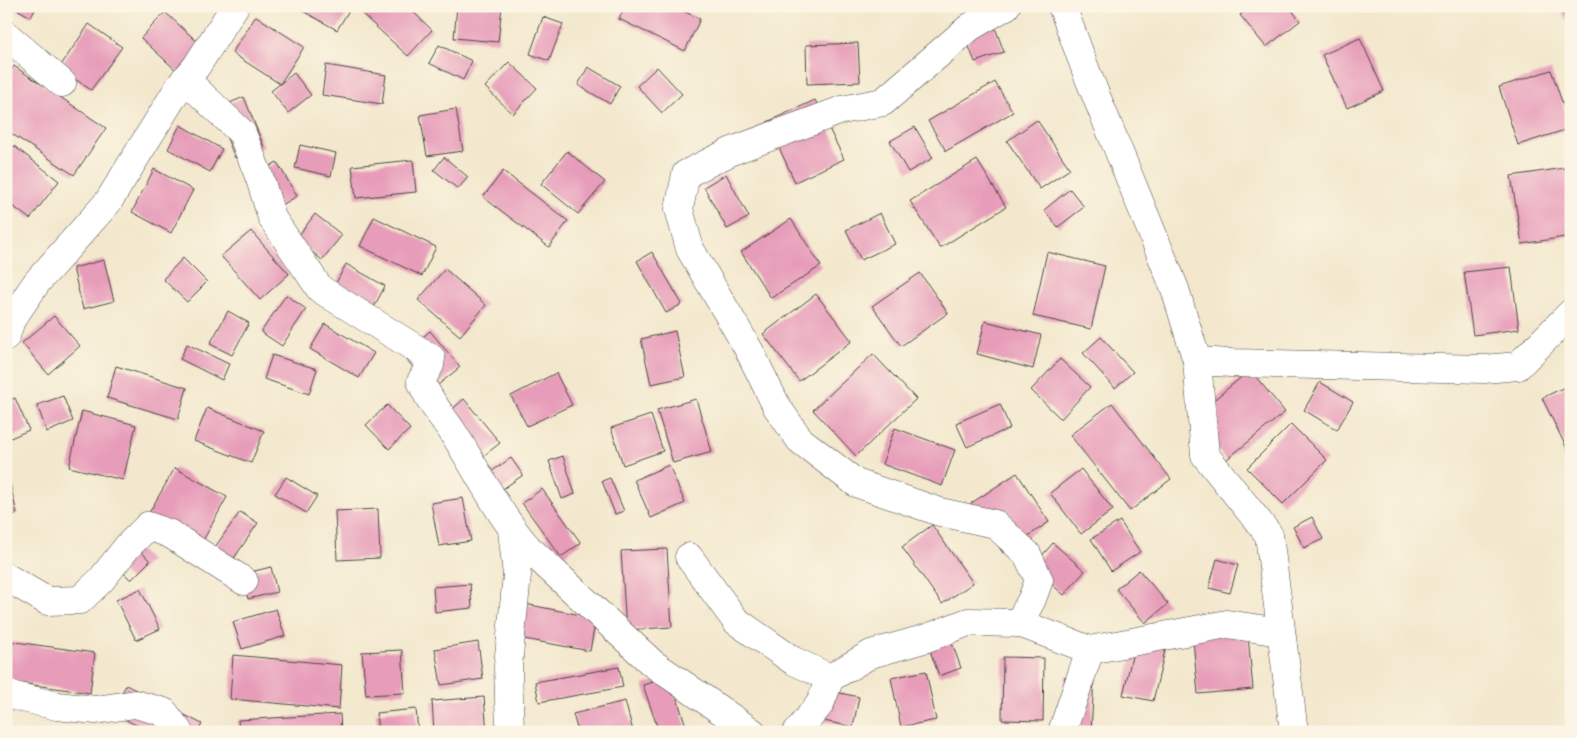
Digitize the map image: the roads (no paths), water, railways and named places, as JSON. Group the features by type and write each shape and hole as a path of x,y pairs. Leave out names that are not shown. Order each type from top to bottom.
{"street":[{"path":"6,336 10,320 37,282 108,202 179,87 209,48 235,6"},
{"path":"1006,6 970,27 883,102 842,110 732,151 686,174 679,209 690,249 749,350 777,407 800,440 856,483 940,512 995,524 1027,554 1040,580 1019,623"},
{"path":"1062,6 1088,76 1175,289 1197,361 1205,454 1269,536 1294,732"},
{"path":"6,35 62,83"},
{"path":"186,79 242,133 260,179 272,218 320,289 431,358 430,366 420,382 426,395 454,434 512,530 528,548 652,662 752,732"},
{"path":"1197,361 1484,369 1518,366 1571,313"},
{"path":"6,577 47,601 80,600 101,580 128,546 148,526 170,534 244,581"},
{"path":"510,732 508,666 517,574 512,530"},
{"path":"689,557 736,621 792,660 830,678"},
{"path":"797,732 820,704 830,678 871,654 927,638 968,622 1019,623 1090,650 1227,624 1281,632"},
{"path":"1062,732 1090,650"},
{"path":"6,694 57,706 96,710 135,704 164,712 178,732"}]}
